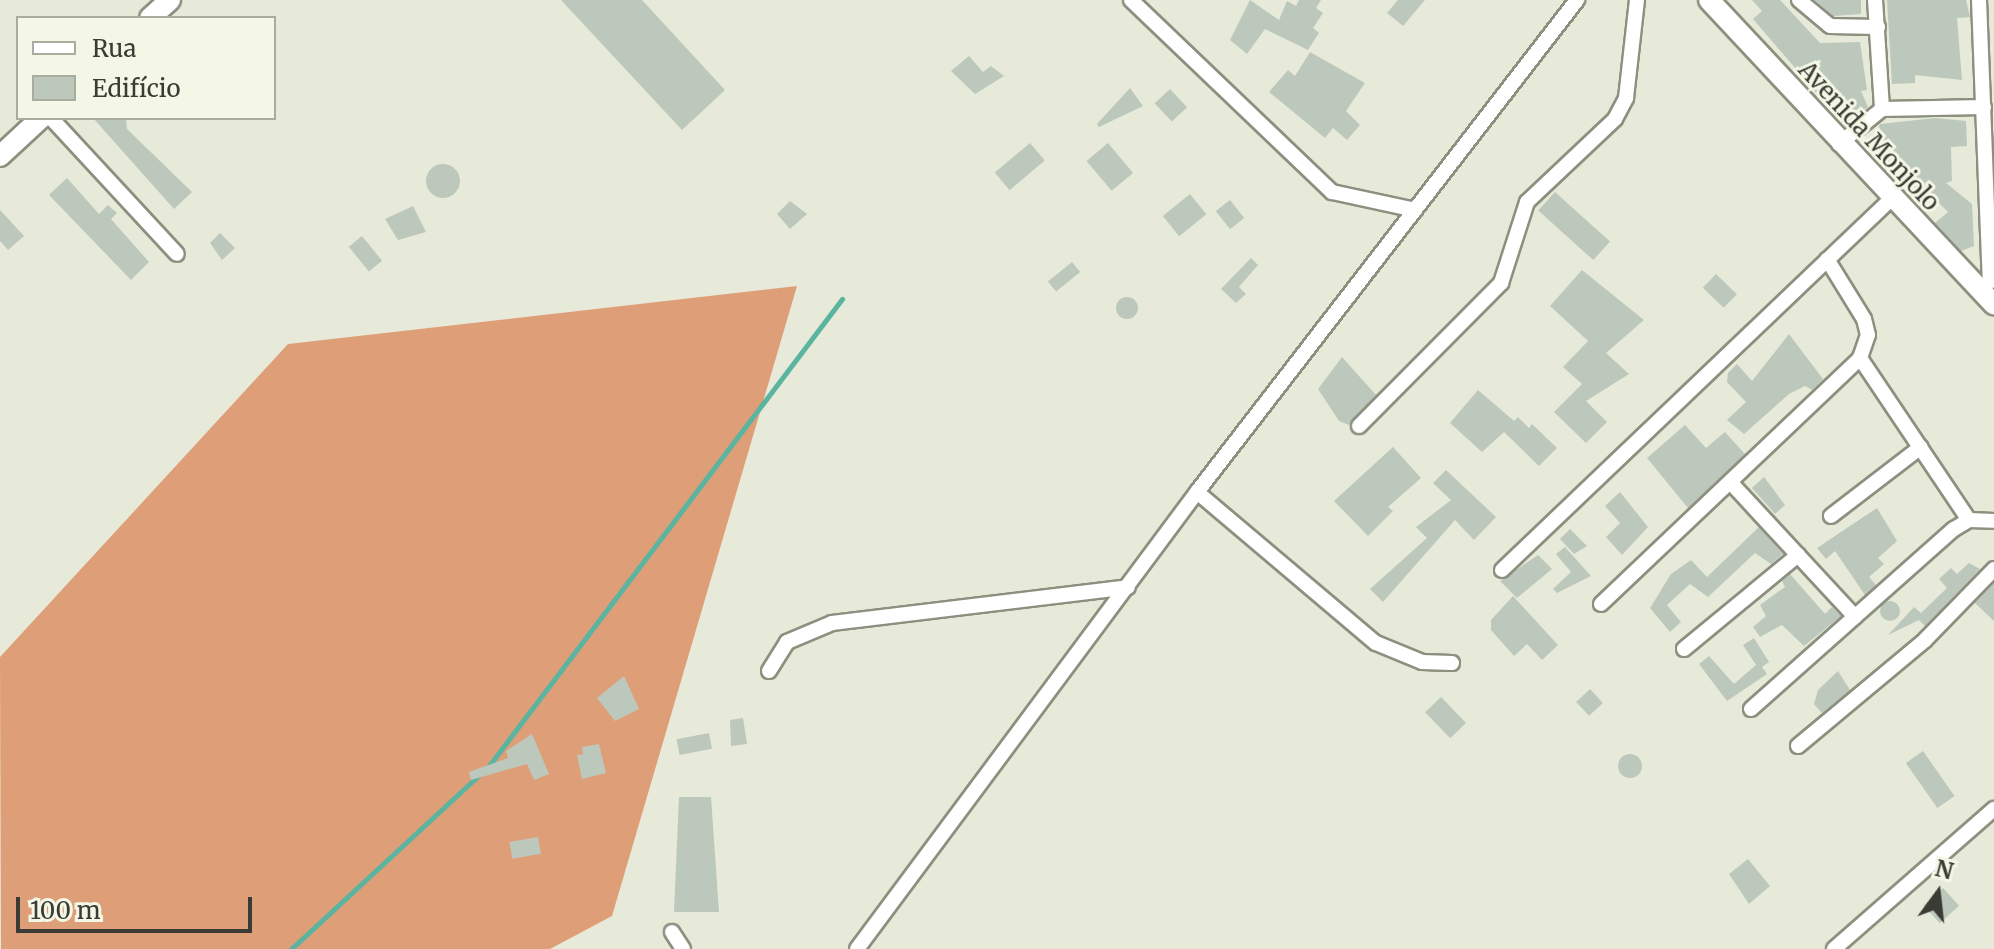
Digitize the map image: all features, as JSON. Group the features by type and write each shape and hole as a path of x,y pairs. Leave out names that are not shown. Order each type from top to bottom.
{"street":[{"path":"152,16 170,0"},
{"path":"1131,0 1332,192 1415,210"},
{"path":"857,949 1197,492 1577,0"},
{"path":"1359,426 1501,283 1527,202 1615,119 1626,98 1637,0"},
{"name":"Avenida Monjolo","path":"1709,0 1891,199 1985,282 1994,305"},
{"path":"1799,0 1830,26 1878,27"},
{"path":"1875,0 1882,109"},
{"path":"1979,0 1990,177 1985,282"},
{"path":"1839,144 1882,109 1984,107"},
{"path":"0,156 39,120"},
{"path":"53,120 177,254"},
{"path":"1502,570 1891,199"},
{"path":"1601,604 1732,484 1860,358 1868,335 1864,319 1827,259"},
{"path":"1860,358 1969,520"},
{"path":"1831,516 1921,447"},
{"path":"1732,484 1855,617"},
{"path":"1197,492 1376,643 1422,662 1452,663"},
{"path":"1751,709 1969,520 1994,521"},
{"path":"1684,649 1798,555"},
{"path":"1798,746 1925,640 1994,569"},
{"path":"769,671 787,642 832,623 1128,587"},
{"path":"1834,949 1994,809"},
{"path":"672,932 683,949"}],"shaded area":[{"path":"797,286 612,916 550,949 1,949 0,657 288,344"}],"building":[{"path":"561,0 642,0 725,90 682,130"},
{"path":"1250,0 1279,20 1287,1 1296,6 1299,0 1321,0 1316,8 1323,13 1313,28 1319,33 1308,50 1265,29 1247,54 1230,40"},
{"path":"1398,0 1425,0 1403,26 1387,13"},
{"path":"1752,0 1780,0 1820,43 1860,42 1867,90 1861,91 1868,107 1844,125 1753,19 1762,11"},
{"path":"1815,0 1861,0 1861,14 1833,16"},
{"path":"1887,0 1966,0 1970,17 1957,18 1962,80 1915,75 1915,83 1892,84"},
{"path":"1310,52 1365,83 1346,111 1360,125 1347,140 1333,128 1325,138 1269,92 1288,70 1295,76"},
{"path":"969,56 983,72 991,66 1004,76 975,94 951,71"},
{"path":"1130,88 1143,106 1099,127 1097,124"},
{"path":"1170,89 1187,107 1172,122 1155,103"},
{"path":"1935,118 1966,121 1967,146 1951,147 1952,181 1946,183 1972,204 1974,246 1961,251 1935,223 1948,212 1923,187 1914,195 1872,144 1880,124"},
{"path":"95,120 126,120 127,129 192,192 174,209"},
{"path":"1030,143 1045,161 1010,190 995,173"},
{"path":"1108,143 1133,173 1112,191 1087,161"},
{"path":"443,164 455,169 460,181 455,193 443,198 431,193 426,181 431,169"},
{"path":"67,178 99,214 108,205 117,213 111,219 149,262 131,280 49,195"},
{"path":"1555,192 1610,242 1593,260 1538,211"},
{"path":"1190,194 1206,214 1179,236 1163,216"},
{"path":"1230,200 1244,218 1230,229 1216,211"},
{"path":"790,201 807,214 790,229 777,214"},
{"path":"413,206 426,232 398,240 385,219"},
{"path":"0,210 24,236 8,250 0,241"},
{"path":"220,233 235,248 222,260 210,243"},
{"path":"362,236 382,261 369,272 349,247"},
{"path":"1251,258 1258,265 1239,287 1246,294 1236,303 1221,289"},
{"path":"1072,262 1080,272 1056,292 1048,282"},
{"path":"1582,270 1644,320 1606,353 1629,374 1586,401 1607,422 1586,443 1554,412 1582,384 1563,367 1588,341 1550,306"},
{"path":"1716,274 1737,294 1724,308 1703,288"},
{"path":"1127,297 1135,300 1138,308 1135,316 1127,319 1119,316 1116,308 1119,300"},
{"path":"1789,334 1823,379 1812,390 1805,386 1789,394 1744,434 1727,420 1746,402 1727,382 1728,373 1737,364 1752,381"},
{"path":"1342,357 1376,395 1349,425 1339,421 1318,389"},
{"path":"1478,390 1514,421 1518,417 1529,428 1532,424 1557,448 1539,466 1504,432 1482,452 1450,423"},
{"path":"1685,425 1706,448 1725,432 1745,454 1688,508 1647,458"},
{"path":"1393,447 1421,478 1388,507 1393,511 1368,536 1334,501"},
{"path":"1446,470 1496,517 1474,540 1455,520 1383,602 1370,589 1427,538 1416,527 1451,500 1433,483"},
{"path":"1764,477 1785,505 1775,514 1752,488"},
{"path":"1620,492 1648,527 1622,555 1606,537 1620,523 1605,506"},
{"path":"1877,508 1897,541 1878,558 1884,564 1869,577 1876,585 1865,595 1835,551 1826,559 1817,548"},
{"path":"1759,527 1783,554 1771,564 1755,553 1708,597 1690,584 1667,605 1681,622 1670,632 1650,608 1671,574 1691,560 1707,577"},
{"path":"1570,529 1587,546 1574,554 1560,539"},
{"path":"1565,547 1591,576 1557,593 1553,589 1571,572 1556,554"},
{"path":"1538,555 1552,569 1517,598 1500,581"},
{"path":"1969,563 1980,569 1925,626 1919,620 1888,635 1914,607 1921,613 1947,588 1939,579 1951,568 1957,574"},
{"path":"1790,574 1825,614 1832,607 1841,616 1804,646 1782,625 1760,637 1753,627 1766,616 1760,605 1785,587 1782,581"},
{"path":"1994,583 1994,621 1975,603"},
{"path":"1513,596 1558,645 1542,660 1527,644 1514,656 1491,630 1491,620"},
{"path":"1886,601 1894,601 1900,611 1894,621 1886,621 1880,615 1880,607"},
{"path":"1754,638 1769,662 1762,667 1767,674 1727,701 1699,664 1709,656 1734,684 1756,665 1743,645"},
{"path":"1838,671 1850,690 1822,713 1814,704 1818,690"},
{"path":"624,676 639,709 615,721 597,698"},
{"path":"1590,689 1603,703 1589,716 1576,702"},
{"path":"1441,697 1466,723 1450,738 1425,712"},
{"path":"743,718 747,744 731,746 730,720"},
{"path":"709,733 712,749 680,755 677,739"},
{"path":"532,734 549,774 534,780 527,764 471,780 469,772 508,758 506,751"},
{"path":"599,744 606,773 582,779 577,755 583,754 582,747"},
{"path":"1923,751 1955,796 1937,808 1906,763"},
{"path":"1630,754 1641,761 1642,766 1635,777 1630,778 1619,771 1618,766 1625,755"},
{"path":"679,797 711,797 719,912 674,912"},
{"path":"538,837 541,854 512,859 509,842"},
{"path":"1748,859 1770,886 1749,904 1729,874"},
{"path":"1943,888 1959,906 1940,923 1924,905"}],"waterway":[{"path":"488,767 842,299"},
{"path":"291,949 478,776"}]}
